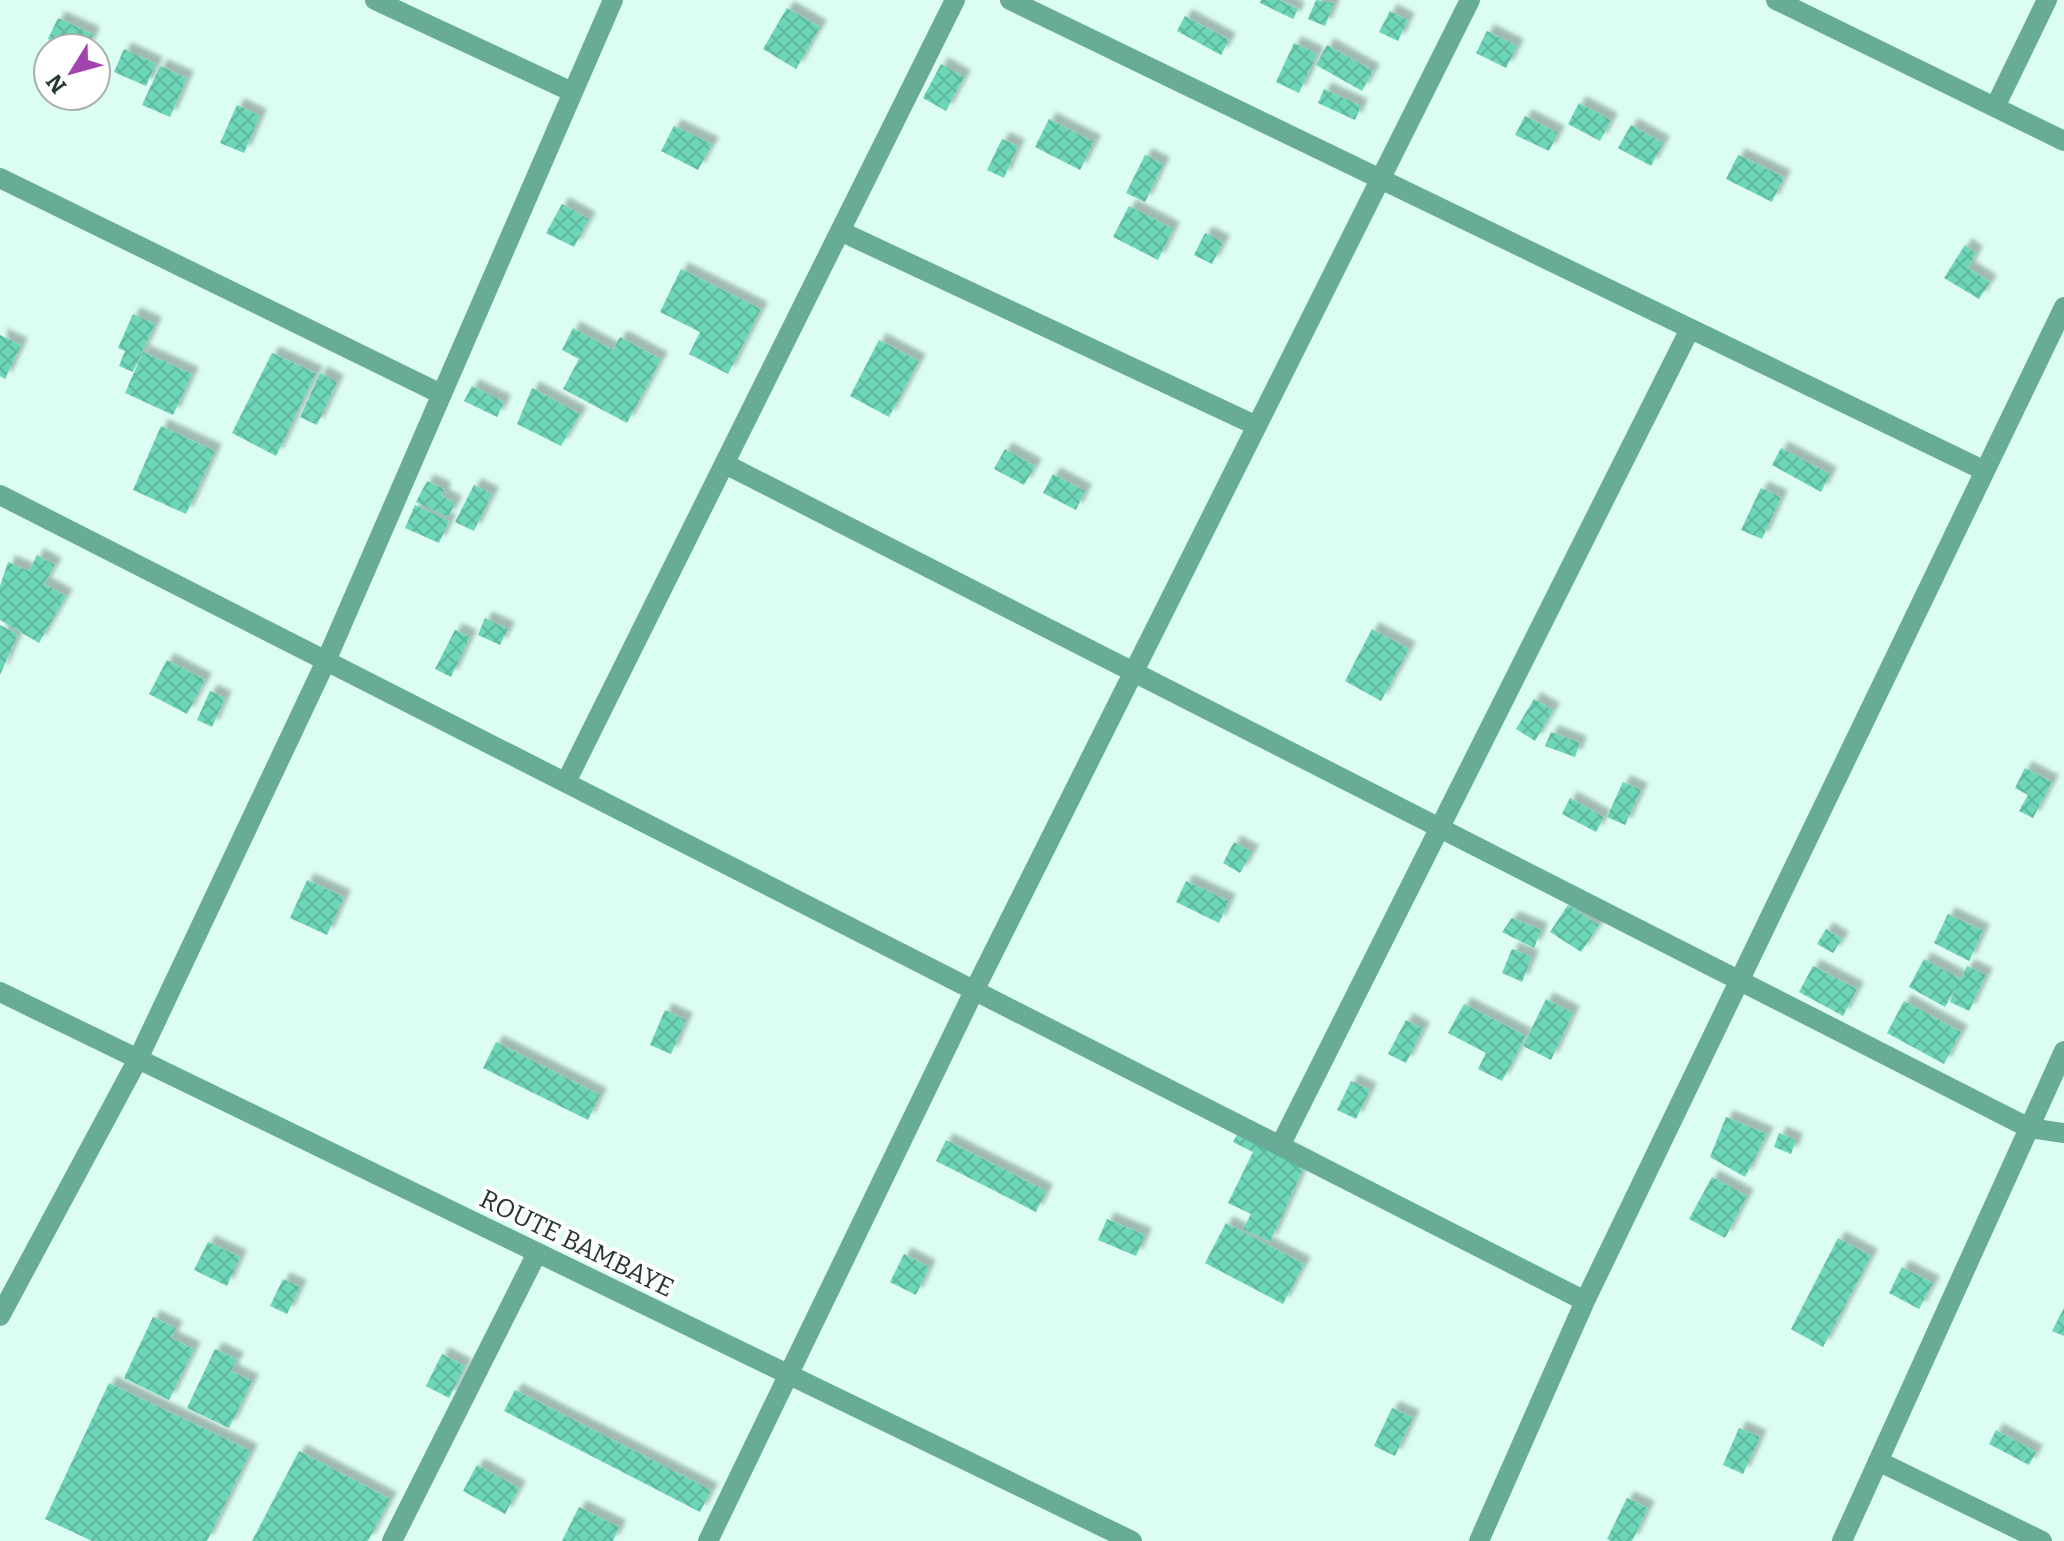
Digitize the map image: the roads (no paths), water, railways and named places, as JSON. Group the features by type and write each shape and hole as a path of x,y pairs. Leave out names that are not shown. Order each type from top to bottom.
{"street":[{"path":"375,0 570,91"},
{"path":"0,1316 138,1059 326,661 570,91 613,0"},
{"path":"566,782 955,0"},
{"path":"1010,0 1985,471"},
{"path":"708,1541 743,1463 790,1375 975,989 1470,0"},
{"path":"1776,0 2064,141"},
{"path":"1995,107 2047,0"},
{"path":"0,178 441,394"},
{"path":"840,231 1257,426"},
{"path":"1479,1541 1585,1301 2064,307"},
{"path":"1280,1146 1690,329"},
{"path":"725,464 2029,1128 2064,1133"},
{"path":"0,495 1585,1301"},
{"name":"ROUTE BAMBAYE","path":"0,992 1132,1541"},
{"path":"1842,1541 2064,1051"},
{"path":"392,1541 537,1253"},
{"path":"1878,1461 2042,1541"}]}
